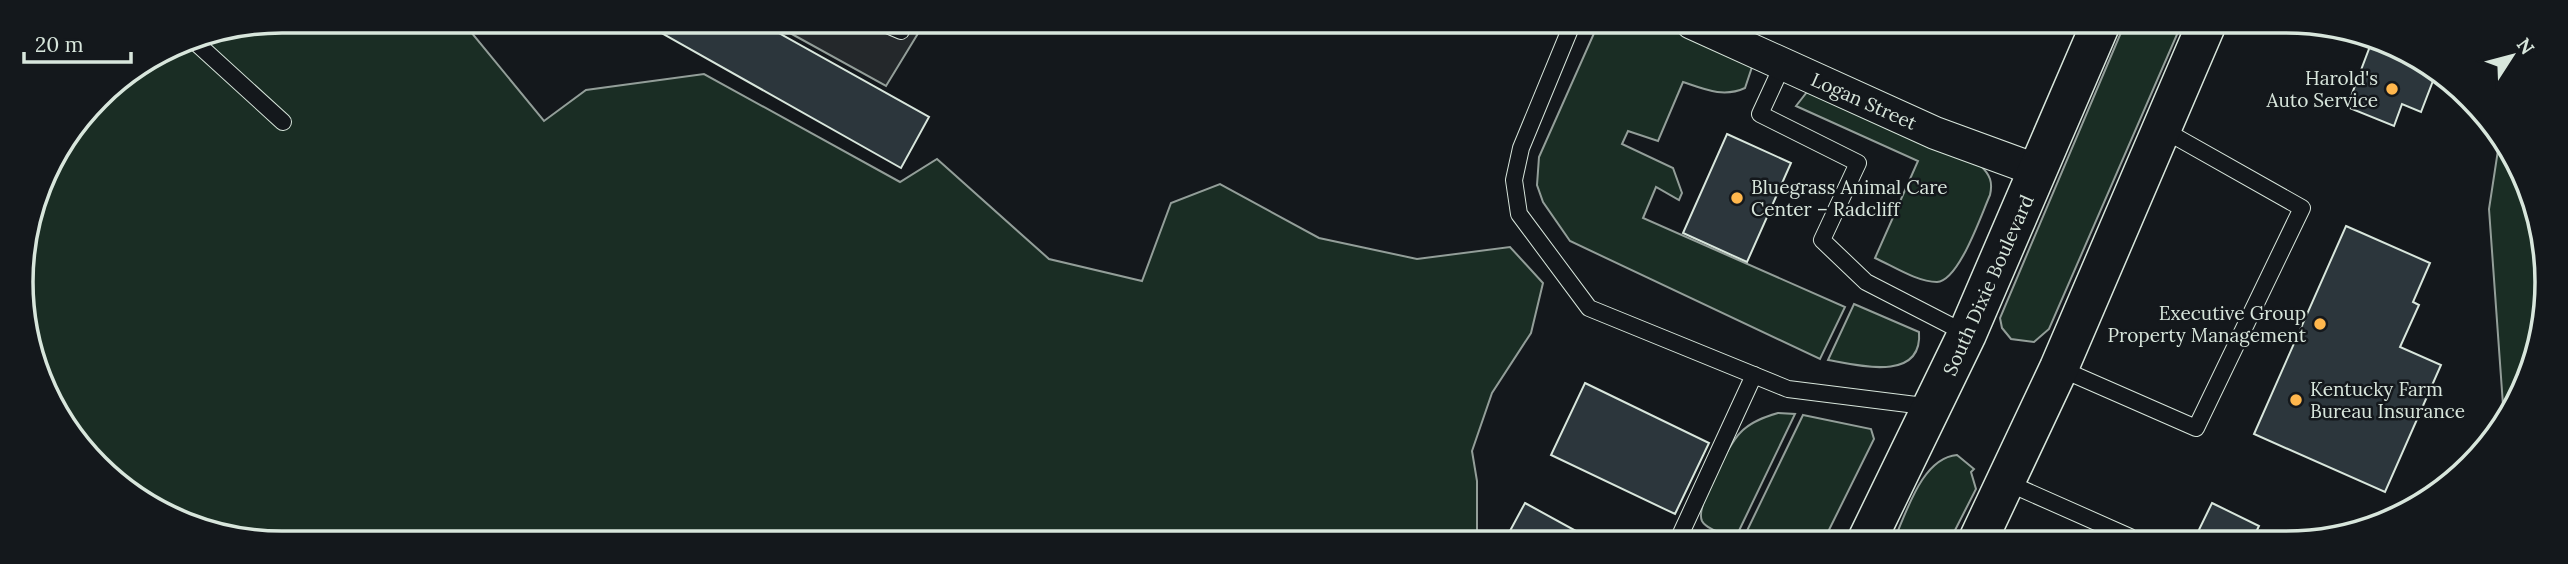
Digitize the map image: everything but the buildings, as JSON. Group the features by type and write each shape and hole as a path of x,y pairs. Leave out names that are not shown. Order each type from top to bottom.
{"highway":[{"name":"South Dixie Boulevard","path":"1871,531 1967,334 2097,33"},
{"path":"1982,531 2059,368 2203,33"}],"street":[{"name":"Logan Street","path":"1714,33 1935,133 2039,171"}],"lane":[{"path":"1568,33 1521,148 1514,180 1519,214 1588,308 1788,389 1932,407"},
{"path":"200,47 283,122"},
{"path":"1783,64 1760,114 1858,163 1822,240 1866,282 1967,334"},
{"path":"2059,368 2196,428 2302,208 2162,129"},
{"path":"1681,531 1754,375"},
{"path":"2006,482 2116,531"}],"green space":[{"path":"472,33 544,121 586,90 704,74 900,182 937,159 1049,259 1142,281 1171,203 1220,184 1319,238 1417,259 1510,247 1543,283 1531,333 1492,393 1472,451 1477,481 1477,531 250,529 202,518 172,505 144,489 118,469 95,446 75,420 46,362 35,314 35,250 46,202 75,144 95,118 118,95 144,75 172,59 202,46 250,35"},
{"path":"1594,33 1692,33 1736,53 1752,67 1745,88 1729,92 1714,91 1683,82 1658,141 1628,131 1622,144 1673,168 1682,193 1679,200 1656,187 1643,218 1845,307 1820,359 1570,241 1543,202 1537,185 1539,157"},
{"path":"2121,33 2178,33 2049,329 2034,342 2011,339 2002,328 2000,318"},
{"path":"1807,92 1981,166 1987,172 1991,182 1990,195 1961,259 1945,279 1937,282 1921,279 1875,258 1918,161 1796,106"},
{"path":"2498,152 2522,202 2533,250 2535,282 2533,314 2522,362 2503,403 2489,209"},
{"path":"1854,304 1919,332 1917,348 1910,359 1899,365 1886,367 1828,360"},
{"path":"1778,413 1795,414 1739,531 1717,531 1708,527 1702,521 1701,514 1714,476 1740,433 1762,418"},
{"path":"1803,415 1871,429 1874,439 1828,531 1747,531"},
{"path":"1957,455 1974,469 1971,472 1976,489 1955,531 1898,531 1924,477 1944,458"}],"shaded area":[{"path":"790,33 918,33 886,86"}],"place":[{"name":"Harold's Auto Service","path":"2392,89"},
{"name":"Bluegrass Animal Care Center – Radcliff","path":"1737,198"},
{"name":"Executive Group Property Management","path":"2320,324"},
{"name":"Kentucky Farm Bureau Insurance","path":"2296,400"}]}
